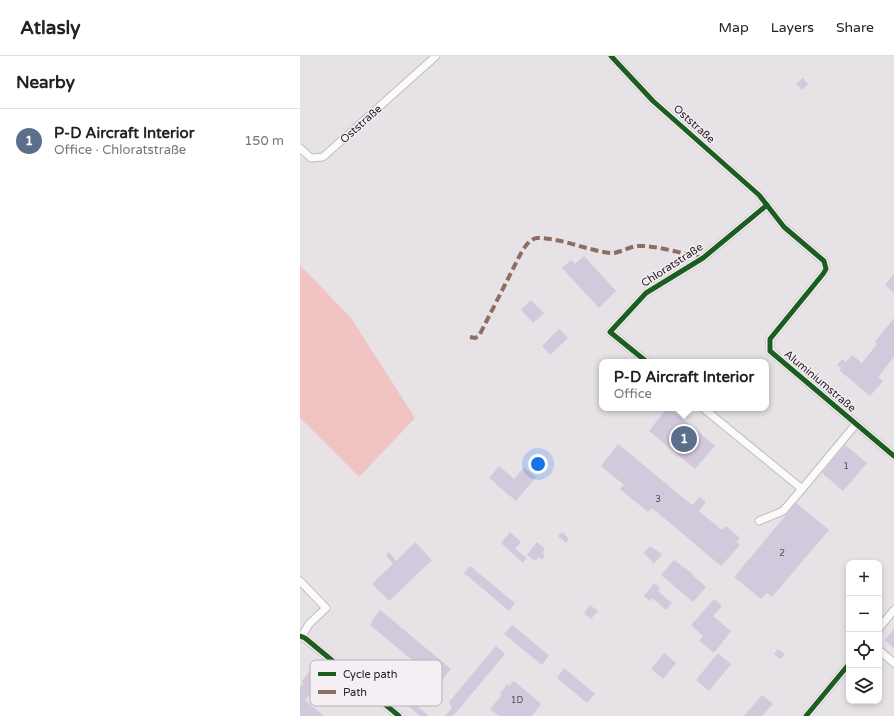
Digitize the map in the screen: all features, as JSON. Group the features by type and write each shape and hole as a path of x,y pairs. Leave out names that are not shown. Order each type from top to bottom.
{"street":[{"name":"Oststraße","path":"300,148 311,158 323,157 436,56"},
{"name":"Oststraße","path":"611,56 653,101 759,195 767,205"},
{"name":"Chloratstraße","path":"643,359 610,332 615,325 646,293 704,258 767,205"},
{"name":"Aluminiumstraße","path":"767,205 784,228 822,259 826,266 823,274 770,338 770,351 894,456"},
{"path":"707,411 802,489"},
{"path":"759,522 783,511 856,424"},
{"path":"300,581 326,608 309,624 301,636 330,660"},
{"path":"882,624 894,610"},
{"path":"882,653 894,663"},
{"path":"806,716 846,668"},
{"path":"387,706 399,716"}],"shaded area":[{"path":"300,265 351,318 415,418 359,477 300,418"}],"building":[{"path":"803,78 808,84 802,90 796,84"},
{"path":"584,256 616,291 599,308 562,268 571,260 575,264"},
{"path":"894,274 894,293 885,285"},
{"path":"531,300 544,313 533,323 521,310"},
{"path":"894,318 894,357 878,377 883,381 870,396 839,370 841,368 837,365 842,359 846,362 852,355 862,363 877,344 875,342"},
{"path":"559,329 568,338 550,355 542,346"},
{"path":"665,411 674,411 715,446 695,469 649,431"},
{"path":"618,444 692,505 700,497 706,502 699,511 722,530 726,526 740,538 736,542 740,545 721,566 652,508 648,512 620,489 624,485 601,466"},
{"path":"845,445 867,463 843,491 822,473"},
{"path":"499,466 514,479 524,467 536,477 516,501 489,478"},
{"path":"796,503 829,530 772,597 767,593 761,599 734,577"},
{"path":"510,532 521,542 515,549 527,558 523,563 501,543"},
{"path":"562,532 569,539 566,543 558,536"},
{"path":"415,542 432,560 389,601 372,584 393,564 386,555 389,552 396,561"},
{"path":"537,542 545,549 542,553 545,555 542,560 539,557 535,561 527,555"},
{"path":"650,546 662,554 654,564 644,553"},
{"path":"674,560 693,574 692,575 706,587 693,602 661,575"},
{"path":"470,566 515,603 509,611 464,573"},
{"path":"654,583 660,588 658,591 672,603 666,610 652,598 650,601 644,596"},
{"path":"714,599 722,606 713,616 731,631 714,653 699,641 703,636 691,625"},
{"path":"590,605 598,611 591,619 584,613"},
{"path":"380,610 440,660 412,660 370,625 372,623 371,622"},
{"path":"512,625 549,655 542,665 504,634"},
{"path":"894,629 894,648 885,640"},
{"path":"496,646 505,654 453,716 445,716 452,708 449,702"},
{"path":"778,649 785,654 780,659 774,654"},
{"path":"664,653 676,663 663,679 651,669"},
{"path":"718,653 731,664 709,691 696,680"},
{"path":"442,662 451,669 442,680"},
{"path":"564,668 595,694 587,703 557,678"},
{"path":"309,672 310,694 305,700 310,706 312,706 324,716 300,716 300,687 303,684 301,682"},
{"path":"514,681 541,704 532,716 499,716 490,709 502,695 500,694 507,684 509,686"},
{"path":"762,695 773,704 762,716 744,716"},
{"path":"408,706 417,706 429,716 420,716"}],"marked path":[{"path":"470,337 475,338 479,336 520,255 527,244 534,239 556,240 610,253 637,246 645,246 661,248 703,258"}],"cycle path":[{"path":"611,56 653,101 759,195 784,227 824,261 826,269 823,274 770,339 770,351 894,456"},
{"path":"643,359 610,332 646,293 703,258 767,205"},
{"path":"300,636 305,638 332,660"},
{"path":"806,716 846,668"},
{"path":"387,706 399,716"}],"place":[{"name":"P-D Aircraft Interior","path":"684,439"}]}
